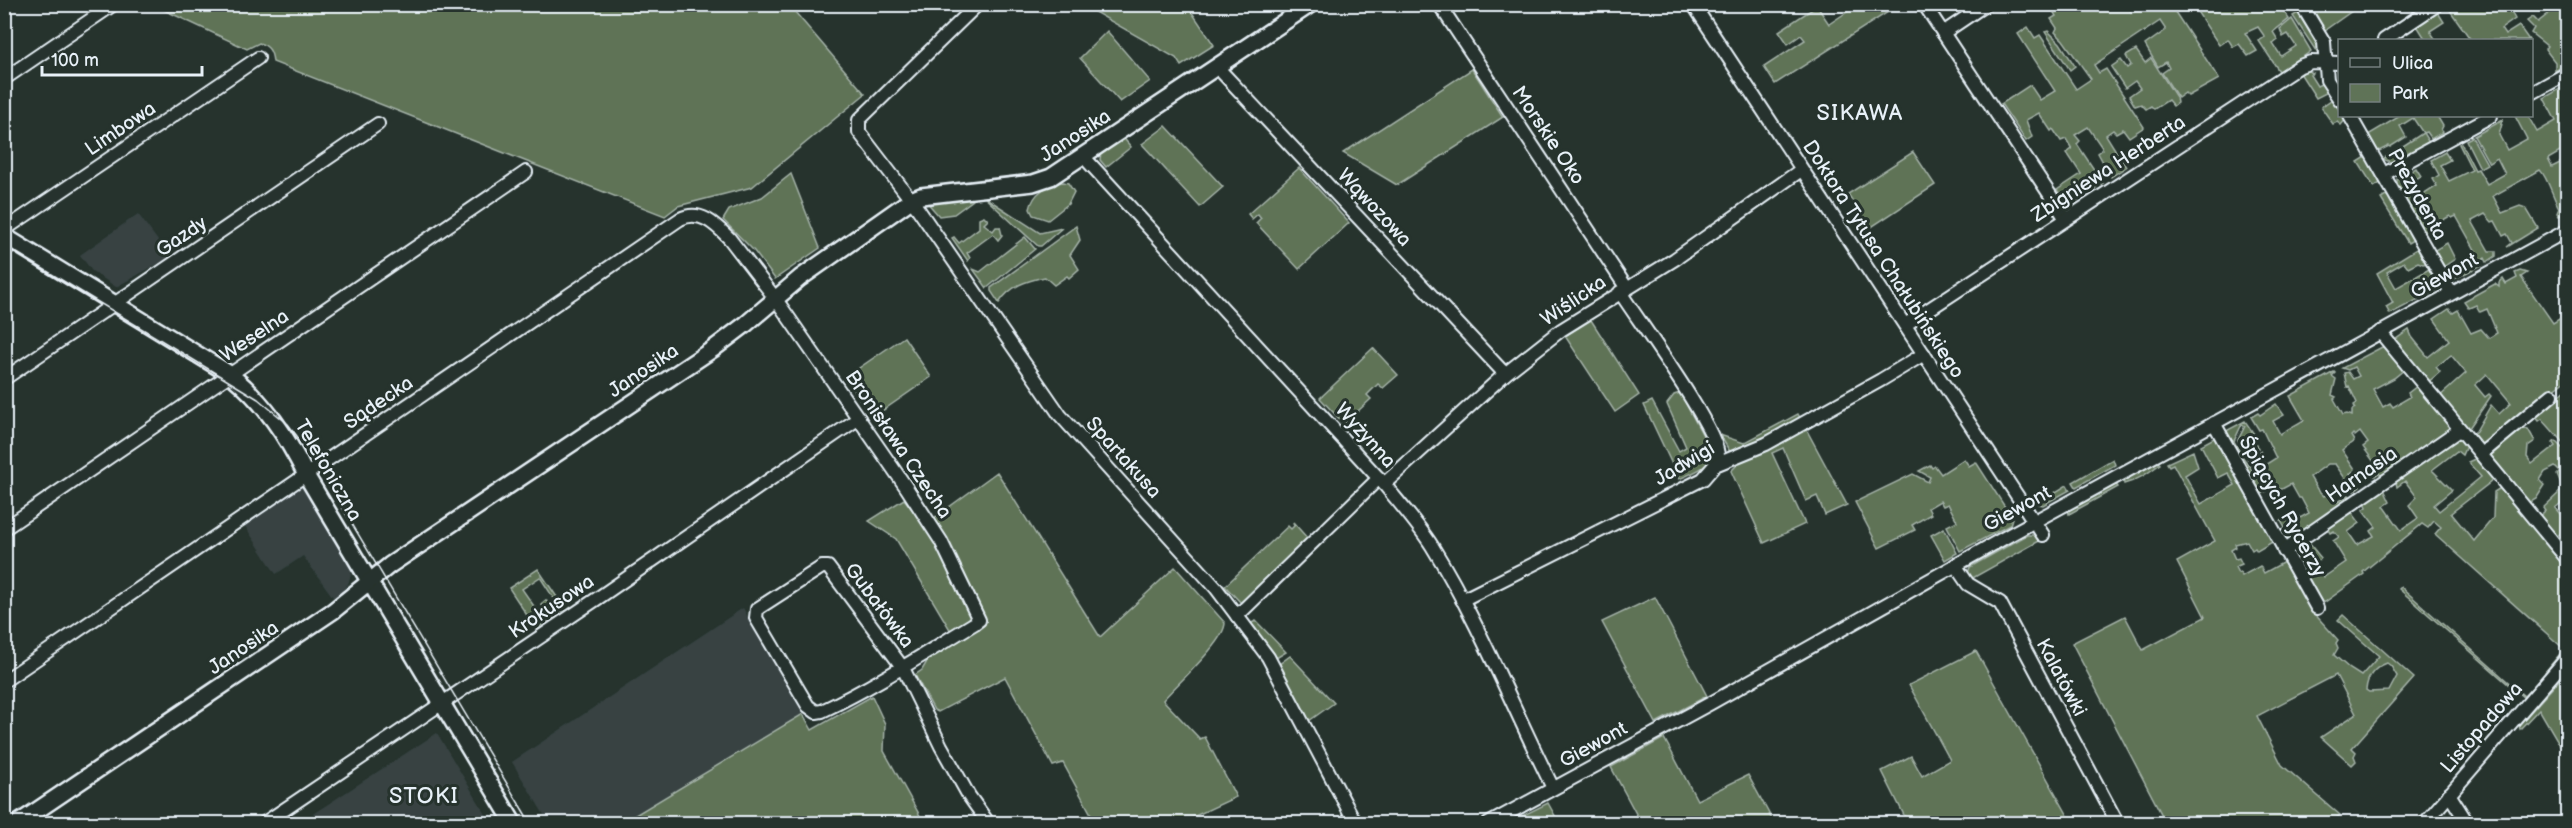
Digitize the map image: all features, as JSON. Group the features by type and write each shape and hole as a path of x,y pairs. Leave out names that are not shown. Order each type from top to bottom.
{"street":[{"path":"4,79 114,4"},
{"name":"Spartakusa","path":"978,4 859,120 859,132 911,200 1060,415 1216,588 1268,657 1356,824"},
{"name":"Janosika","path":"17,824 321,620 390,565 713,349 800,278 911,200 921,196 1044,180 1311,4"},
{"name":"Morskie Oko","path":"1439,4 1697,409 1715,444 1718,455 1716,465"},
{"name":"Doktora Tytusa Chałubińskiego","path":"1693,4 2043,535"},
{"path":"1924,4 2066,219"},
{"path":"1943,33 1986,4"},
{"path":"2301,4 2324,42 2327,80 2338,97"},
{"path":"2386,39 2438,4"},
{"name":"Limbowa","path":"4,230 258,58"},
{"name":"Zbigniewa Herberta","path":"1905,325 2300,66 2311,62 2338,63"},
{"name":"Wąwozowa","path":"1216,67 1505,374"},
{"path":"2533,92 2568,73"},
{"name":"Prezydenta","path":"2351,117 2451,293"},
{"path":"2384,174 2489,117"},
{"name":"Gazdy","path":"4,379 378,124"},
{"name":"Wyżynna","path":"1083,156 1381,481 1431,545 1462,600 1553,788"},
{"name":"Wiślicka","path":"1237,616 1381,481 1505,374 1561,330 1728,223 1801,170"},
{"name":"Weselna","path":"4,529 526,172"},
{"name":"Bronisława Czecha","path":"685,217 702,217 717,226 729,238 775,298 860,418 941,541 979,620 903,668"},
{"name":"Sądecka","path":"4,681 685,217"},
{"name":"Giewont","path":"1488,824 1711,703 2033,522 2568,230"},
{"name":"Telefoniczna","path":"4,236 231,375 261,402 280,427 306,475 514,824"},
{"path":"2380,332 2568,560"},
{"name":"Jadwigi","path":"1462,600 1702,479 1716,465 1766,444 1924,354"},
{"path":"2481,454 2552,395"},
{"name":"Krokusowa","path":"264,824 860,418"},
{"name":"Śpiących Rycerzy","path":"2214,423 2317,608"},
{"name":"Harnasia","path":"2284,551 2459,430"},
{"name":"Kalatówki","path":"1955,565 1968,584 2000,603 2118,824"},
{"name":"Gubałówka","path":"903,668 861,693 816,712 808,706 800,694 756,618 755,612 825,566 903,668 952,766 989,824"},
{"name":"Listopadowa","path":"2424,824 2566,663"},
{"path":"2449,794 2468,824"}],"shaded area":[{"path":"138,214 170,257 116,287 92,271 80,255"},
{"path":"304,487 352,571 348,584 335,600 303,556 276,574 245,526"},
{"path":"743,608 803,714 622,823 549,823 512,762"},
{"path":"437,733 491,823 299,823"}],"green space":[{"path":"1859,4 1899,5 1775,84 1764,67 1805,40 1801,35 1788,44 1779,31 1817,6 1829,24"},
{"path":"2358,4 2359,6 2325,30 2307,5"},
{"path":"167,5 789,5 865,94 752,187 678,206 665,216 273,62 268,47 259,43 247,49 162,9"},
{"path":"1098,5 1187,5 1214,45 1181,66 1176,58 1091,10"},
{"path":"2057,5 2126,5 2132,13 2142,5 2187,5 2175,12 2219,79 2188,96 2185,93 2178,98 2162,73 2169,68 2166,62 2158,67 2145,45 2166,30 2160,21 2094,65 2099,73 2106,69 2144,127 2129,137 2123,129 2116,133 2113,130 2106,135 2126,167 2111,177 2098,153 2103,149 2088,127 2075,135 2080,141 2077,144 2103,183 2072,203 2065,201 2057,190 2081,174 2067,153 2072,149 2066,139 2061,141 2039,113 2026,120 2032,137 2026,141 2001,104 2030,85 2040,100 2055,91 2018,34 2028,27 2035,38 2040,35 2076,89 2091,79 2055,32 2057,28 2051,19 2056,16 2053,11 2058,7"},
{"path":"2204,5 2279,5 2289,19 2273,32 2278,40 2273,44 2281,56 2296,46 2288,34 2283,37 2280,29 2292,19 2311,51 2282,72 2279,71 2259,41 2265,37 2258,27 2245,33 2257,51 2248,56 2239,44 2233,47 2228,39 2219,45 2196,10"},
{"path":"2449,5 2507,5 2515,19 2501,29 2505,35 2519,26 2528,39 2470,39 2449,9 2451,7"},
{"path":"2557,7 2567,19 2567,28 2561,36 2567,48 2568,66 2566,64 2555,71 2555,62 2545,49 2547,46 2531,33 2534,28 2527,21 2533,17 2538,22"},
{"path":"2437,11 2444,22 2430,31 2435,39 2425,39 2416,24"},
{"path":"2298,13 2316,37 2320,51 2318,54 2293,16"},
{"path":"1107,31 1150,81 1120,102 1080,58"},
{"path":"2048,31 2060,43 2075,66 2070,70 2045,32"},
{"path":"2136,50 2145,63 2151,58 2176,97 2177,103 2173,106 2168,100 2154,109 2151,106 2146,109 2141,104 2135,106 2129,96 2140,88 2135,81 2125,88 2111,67 2121,60 2127,68 2131,65 2126,56"},
{"path":"1472,69 1503,117 1397,185 1343,153"},
{"path":"2306,70 2313,73 2310,75 2317,86 2323,83 2328,92 2316,98 2300,73"},
{"path":"2567,85 2567,148 2548,159 2552,167 2566,160 2567,177 2561,181 2567,194 2567,212 2559,216 2557,213 2559,208 2540,170 2493,196 2502,213 2520,206 2526,208 2538,228 2507,247 2512,243 2507,234 2503,236 2495,221 2492,222 2485,214 2472,221 2489,251 2496,251 2496,256 2487,262 2485,258 2480,261 2482,265 2452,280 2448,275 2478,255 2456,216 2452,218 2450,216 2422,232 2397,185 2397,179 2416,168 2421,176 2414,180 2420,197 2437,186 2433,179 2439,175 2431,160 2445,152 2450,160 2440,165 2449,181 2472,170 2459,144 2461,143 2475,170 2478,169 2487,184 2505,174 2497,158 2489,163 2474,136 2503,120 2499,135 2507,150 2527,139 2516,117 2529,117 2537,132 2556,121 2544,98"},
{"path":"2333,100 2338,108 2338,117 2346,119 2341,125 2337,122 2333,124 2321,107"},
{"path":"2398,117 2438,117 2443,126 2441,130 2443,132 2431,139 2426,132 2423,133 2413,118 2400,126 2406,137 2377,152 2368,135"},
{"path":"1166,126 1223,187 1200,207 1142,144"},
{"path":"2423,133 2430,144 2392,163 2383,159"},
{"path":"1121,135 1131,147 1106,167 1100,160 1101,152"},
{"path":"2472,137 2487,164 2480,168 2466,140"},
{"path":"1913,152 1935,185 1870,228 1848,194"},
{"path":"2369,157 2382,182 2374,187 2358,162"},
{"path":"1299,168 1349,223 1299,269 1256,223 1261,218 1258,214 1252,219 1248,214"},
{"path":"791,174 820,248 775,279 754,251 723,220 729,210 762,197"},
{"path":"1063,182 1068,183 1074,192 1068,204 1048,220 1033,215 1030,209 1034,198 1047,187"},
{"path":"2389,194 2413,240 2408,243 2381,199"},
{"path":"974,196 973,200 954,214 939,216 926,201"},
{"path":"983,196 1040,233 1062,228 1038,246"},
{"path":"984,216 988,220 984,224 993,231 996,227 1000,227 1002,235 998,240 993,234 967,253 970,258 968,261 952,238 954,237 959,243 979,228 979,218"},
{"path":"1076,226 1080,240 1070,255 1079,269 1069,278 1067,276 1054,285 1045,277 1025,282 1009,292 999,303 991,288"},
{"path":"1025,237 1035,249 987,288 973,269 980,272"},
{"path":"2447,243 2455,259 2443,267 2433,251"},
{"path":"2418,248 2427,263 2418,262 2408,267 2404,262 2387,272 2396,288 2429,269 2438,289 2390,314 2386,307 2393,303 2377,273"},
{"path":"2520,271 2527,273 2521,277 2553,323 2567,314 2567,379 2480,448 2470,436 2476,431 2491,405 2499,414 2511,403 2487,374 2475,385 2485,397 2489,394 2491,396 2467,431 2438,398 2466,373 2451,355 2436,367 2440,372 2426,384 2392,342 2409,330 2428,357 2449,340 2434,319 2449,309 2453,313 2458,310 2471,333 2481,329 2489,338 2497,333 2487,309 2480,312 2476,305 2469,308 2464,301 2495,284 2499,287 2503,279 2506,284 2517,278 2515,273"},
{"path":"1591,320 1639,395 1615,412 1565,336"},
{"path":"904,337 931,377 872,418 846,377"},
{"path":"2384,346 2404,370 2373,389 2383,407 2390,403 2393,407 2410,397 2408,393 2417,386 2450,424 2451,431 2383,478 2379,473 2375,476 2367,467 2374,462 2363,447 2368,443 2360,432 2355,436 2353,434 2351,436 2354,441 2342,450 2355,469 2350,474 2360,486 2354,491 2335,464 2328,464 2310,477 2324,496 2330,492 2338,502 2349,495 2353,500 2290,541 2280,533 2285,528 2281,521 2289,517 2292,519 2299,516 2300,518 2309,513 2301,498 2291,484 2282,489 2272,488 2258,496 2226,434 2228,430 2245,421 2254,434 2251,435 2258,448 2246,454 2238,440 2245,426 2242,424 2234,441 2258,478 2247,457 2260,451 2265,465 2276,458 2262,429 2259,430 2251,417 2258,413 2260,415 2276,404 2284,415 2273,421 2280,434 2304,420 2290,396 2334,372 2332,376 2336,379 2332,395 2336,397 2334,399 2343,415 2352,416 2352,410 2357,403 2349,386 2347,387 2344,373 2348,372 2353,379 2359,376 2354,367 2348,370 2342,368"},
{"path":"1373,348 1398,375 1383,388 1378,384 1367,395 1371,399 1344,424 1320,398"},
{"path":"2567,389 2567,502 2565,500 2555,508 2561,515 2567,516 2567,528 2555,538 2538,517 2545,511 2543,508 2563,489 2557,475 2560,472 2555,467 2545,472 2540,480 2545,485 2536,499 2527,504 2488,455 2522,428 2528,429 2535,441 2528,446 2527,457 2532,464 2555,446 2553,443 2555,441 2562,448 2565,445 2542,419 2539,421 2535,416"},
{"path":"1680,393 1713,454 1704,466 1679,479 1644,405 1652,401 1679,451 1686,447 1667,404 1674,395"},
{"path":"1798,414 1847,505 1825,515 1817,496 1806,501 1783,448 1772,453 1805,524 1764,543 1731,471 1736,466 1736,462 1720,435 1744,443"},
{"path":"2458,437 2466,446 2462,455 2457,451 2432,470 2452,490 2434,505 2439,511 2481,477 2468,462 2477,458 2493,477 2492,481 2451,513 2474,541 2493,518 2494,492 2502,487 2567,566 2567,570 2561,575 2567,584 2567,651 2548,674 2545,672 2564,649 2435,534 2441,527 2434,521 2428,528 2422,524 2363,572 2364,574 2319,604 2294,559 2298,549 2308,542 2321,558 2315,563 2319,573 2321,572 2324,577 2346,562 2333,541 2339,537 2334,531 2330,533 2327,528 2351,511 2360,523 2348,532 2357,545 2374,536 2371,531 2376,527 2363,510 2367,507 2365,502 2382,485 2390,502 2384,506 2401,530 2418,518 2409,505 2417,497 2405,481 2397,487 2395,478"},
{"path":"2218,438 2274,541 2257,551 2255,548 2252,550 2247,541 2235,544 2236,547 2231,550 2235,559 2239,558 2242,564 2235,567 2238,573 2240,572 2242,576 2260,566 2264,573 2284,562 2312,611 2338,640 2336,643 2338,648 2334,655 2361,676 2379,656 2338,620 2343,615 2414,678 2352,748 2356,752 2354,756 2356,761 2352,765 2321,737 2356,714 2336,675 2257,716 2282,765 2340,815 2331,823 2166,823 2072,643 2125,616 2143,650 2205,617 2177,562 2215,541 2173,464 2169,466 2167,463 2193,451 2198,467 2185,475 2201,504 2235,485 2228,473 2218,478 2201,445","holes":["2387,663 2397,676 2389,691 2369,692 2366,690 2369,677 2374,670"]},
{"path":"1964,459 1969,466 1976,462 2012,518 2010,525 1960,551 1947,526 1957,521 1948,504 1943,506 1940,501 1928,508 1931,514 1912,525 1915,530 1879,548 1855,502 1913,474 1928,482 1930,477 1919,471 1930,465 1932,468 1935,466 1941,474"},
{"path":"2113,459 2115,465 2076,487 2073,482"},
{"path":"2156,460 2160,464 2139,478 2124,484 2123,478"},
{"path":"997,472 1100,637 1175,567 1225,623 1223,631 1209,651 1163,700 1200,739 1205,737 1236,797 1180,823 1096,823 1063,763 1053,766 1005,677 938,712 934,710 915,675 922,670 929,658 985,624 985,618 934,518"},
{"path":"2115,483 2118,487 2069,514 2068,509"},
{"path":"2067,485 2070,490 2043,505 2039,504 2035,498 2044,492 2051,495"},
{"path":"904,499 932,534 971,613 968,623 952,633 896,539 869,521"},
{"path":"1293,522 1308,539 1241,603 1225,586 1288,526 1291,529 1294,526"},
{"path":"1944,528 1957,553 1945,560 1931,535"},
{"path":"2027,535 2037,535 2041,540 1971,579 1968,573 1970,567"},
{"path":"538,569 565,609 562,611 540,577 522,589 538,612 544,608 541,604 546,600 555,616 536,629 509,588"},
{"path":"2401,587 2524,696 2540,679 2541,681 2526,698 2523,697 2399,589"},
{"path":"1655,597 1707,696 1656,723 1602,622"},
{"path":"1256,621 1286,652 1273,660 1249,624"},
{"path":"1976,651 2072,823 1908,823 1882,771 1911,756 1922,776 1950,760 1909,685"},
{"path":"1290,656 1334,703 1309,721 1278,665"},
{"path":"2563,676 2567,678 2567,757 2539,709 2520,729 2519,725"},
{"path":"872,696 885,724 884,751 924,823 622,823 803,714 812,730"},
{"path":"1664,738 1697,800 1748,775 1774,823 1641,823 1611,767"},
{"path":"1548,803 1559,823 1508,823"}],"tram line":[{"path":"4,245 258,399 288,424 311,455 531,824"}],"district":[{"name":"SIKAWA","path":"1860,112"},
{"name":"STOKI","path":"424,795"}]}
